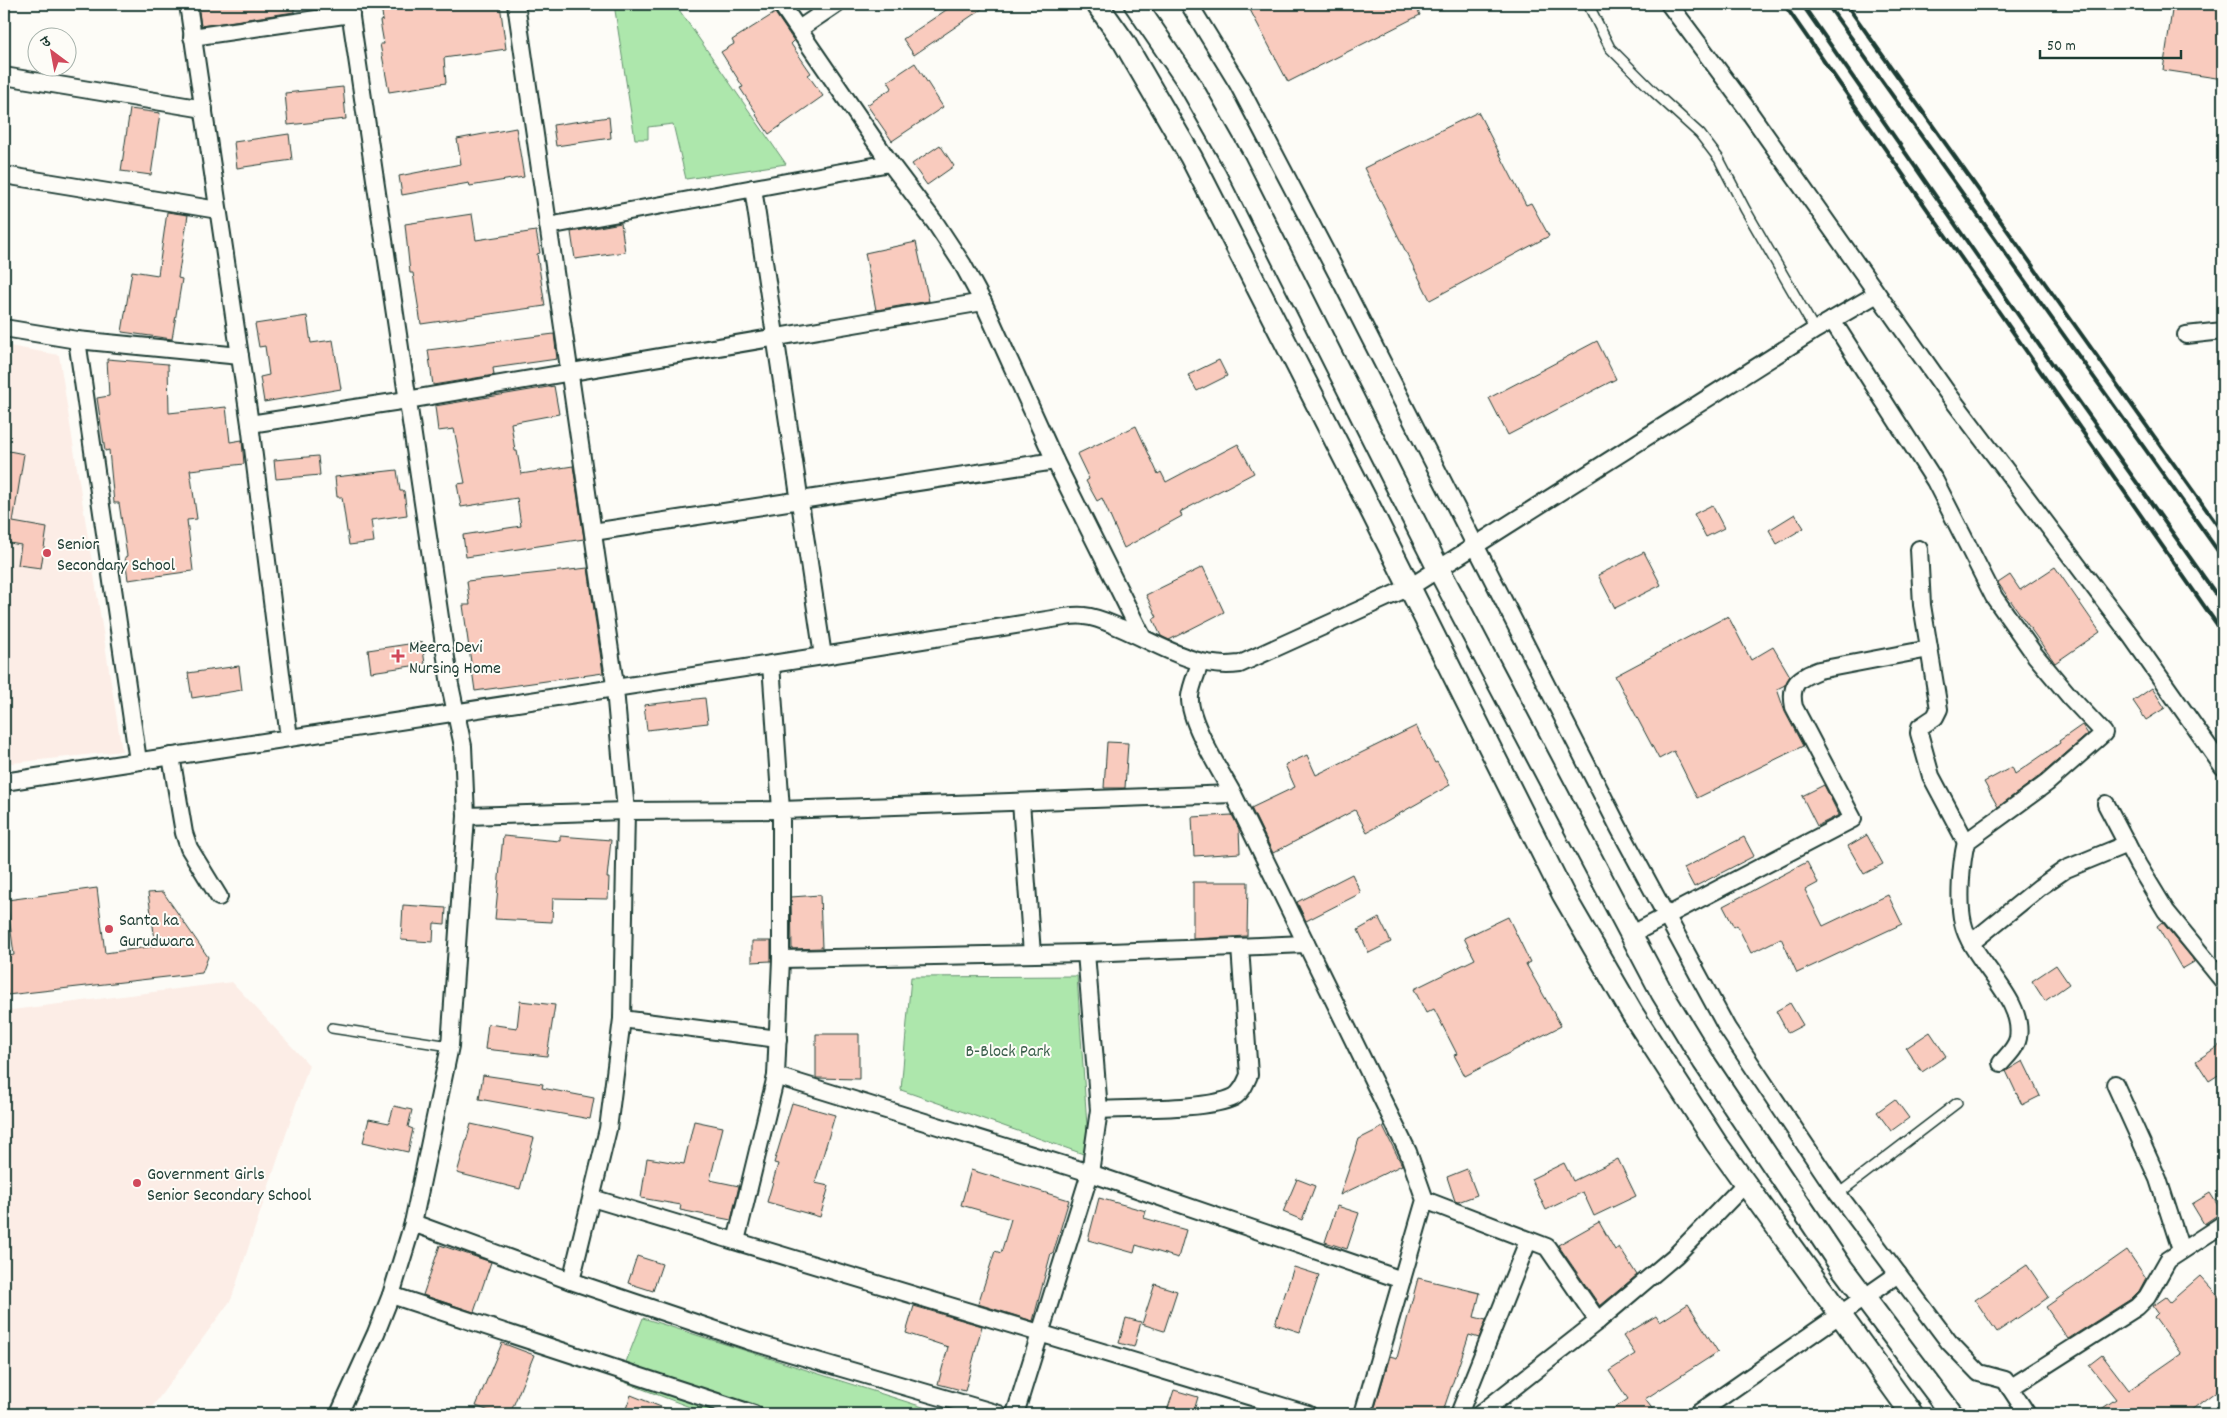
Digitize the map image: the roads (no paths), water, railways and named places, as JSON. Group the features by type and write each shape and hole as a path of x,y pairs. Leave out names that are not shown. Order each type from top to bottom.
{"street":[{"path":"188,4 250,424 289,738"},
{"path":"516,4 615,688 626,811 622,1019 608,1130 571,1281"},
{"path":"781,4 890,163 936,224 963,265 983,302 1055,461 1143,638"},
{"path":"799,29 836,4"},
{"path":"1097,4 1124,42 1191,157 1410,587 1563,894 1632,1013 1716,1144 1912,1414"},
{"path":"1135,4 1189,83 1234,164 1439,570 1662,993 1704,1062 1842,1268 1952,1414"},
{"path":"1189,4 1238,84 1665,916 1727,1028 1838,1194 1949,1342 1979,1372 1988,1376 1998,1376 2004,1380 2027,1414"},
{"path":"1668,4 1745,106 1946,392 2131,636 2223,767"},
{"path":"192,37 350,9 455,712 463,746 466,816 450,1046 413,1223 391,1295 376,1334 339,1414"},
{"path":"4,76 204,109"},
{"path":"548,226 890,163"},
{"path":"4,175 218,210"},
{"path":"753,188 823,656"},
{"path":"4,782 1065,617 1084,616 1106,622 1175,654 1200,663 1223,666 1240,664 1410,587 1815,330 1876,294"},
{"path":"250,424 408,400 983,302"},
{"path":"1832,320 1935,481 1994,597 2035,655 2071,698 2104,733 2047,783 1966,842"},
{"path":"4,328 76,340 240,356"},
{"path":"2186,335 2223,330"},
{"path":"76,340 138,761"},
{"path":"593,532 1055,461"},
{"path":"1919,549 1922,605 1939,708 1935,717 1920,727 1918,733 1931,776 1966,842 1960,901 1963,923 1972,943 2013,1008 2018,1023 2018,1040 2001,1063"},
{"path":"1632,934 1853,819 1794,707 1792,692 1795,684 1802,677 1818,670 1929,649"},
{"path":"1200,663 1190,696 1192,711 1204,741 1233,794 1408,1152 1425,1200 1363,1414"},
{"path":"736,1242 776,1076 781,959 782,810 771,664"},
{"path":"171,756 187,841 195,859 219,897"},
{"path":"466,816 626,811 782,810 1233,794"},
{"path":"1022,802 1032,954"},
{"path":"2106,804 2166,911 2223,982"},
{"path":"1972,943 2040,887 2066,870 2127,844"},
{"path":"781,959 1086,953 1306,944"},
{"path":"1099,1110 1207,1104 1234,1096 1243,1089 1249,1075 1240,947"},
{"path":"1015,1414 1090,1173 1099,1110 1086,953"},
{"path":"622,1019 778,1038"},
{"path":"776,1076 1090,1173 1402,1280"},
{"path":"2115,1084 2158,1179 2181,1250"},
{"path":"1480,1414 1598,1321 1676,1255 1746,1184"},
{"path":"592,1198 1308,1414"},
{"path":"1425,1200 1547,1248 1598,1321"},
{"path":"413,1223 571,1281 749,1341 999,1414"},
{"path":"2010,1388 2137,1307 2146,1297 2168,1260 2223,1224"},
{"path":"1459,1414 1528,1240"},
{"path":"1708,1411 1898,1274"},
{"path":"391,1295 754,1414"}],"lane":[{"path":"1588,4 1610,48 1654,93 1700,134 1719,160 1815,330"},
{"path":"332,1028 450,1046"},
{"path":"1838,1194 1957,1104"}],"railway":[{"path":"1784,4 2223,633"},
{"path":"1802,4 2046,355 2223,604"},
{"path":"1827,4 2223,558"},
{"path":"1846,4 2223,533"}],"place":[{"name":"Senior Secondary School","path":"47,553"},
{"name":"Meera Devi Nursing Home","path":"398,656"},
{"name":"Santa ka Gurudwara","path":"109,929"},
{"name":"Government Girls Senior Secondary School","path":"137,1183"}],"park label":[{"name":"B-Block Park","path":"1008,1050"}]}
